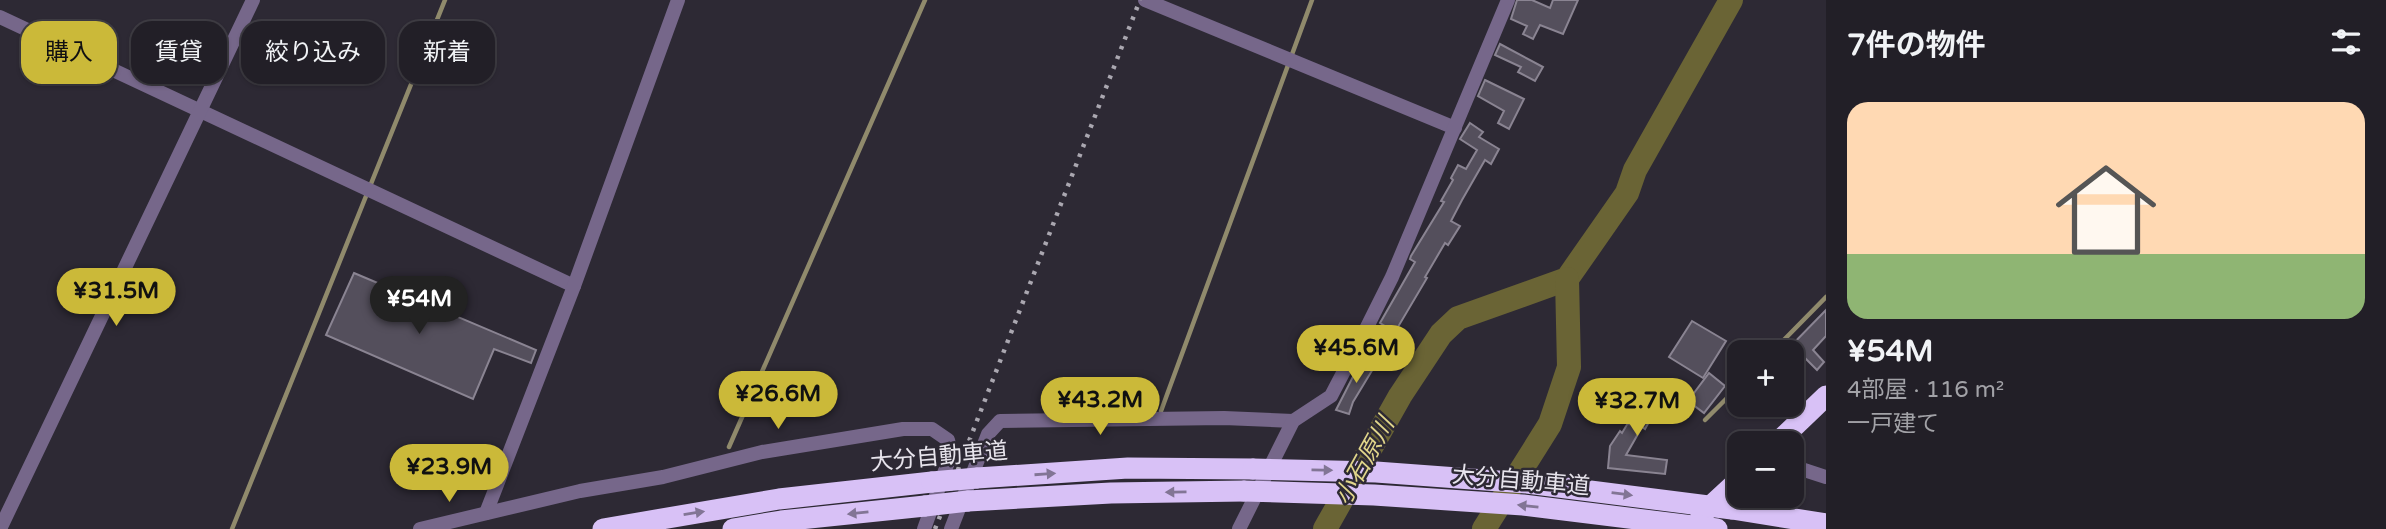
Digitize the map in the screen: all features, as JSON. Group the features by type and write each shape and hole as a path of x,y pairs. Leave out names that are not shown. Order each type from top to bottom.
{"highway":[{"path":"1790,431 1826,396"},
{"name":"大分自動車道","path":"603,529 779,499 976,478 1128,468 1376,472 1527,482 1826,524"},
{"name":"大分自動車道","path":"733,529 781,521 968,501 1111,493 1244,491 1374,495 1523,505 1717,529"},
{"path":"1687,529 1727,491"}],"street":[{"path":"0,529 253,0"},
{"path":"486,513 574,286 678,0"},
{"path":"1145,0 1455,128"},
{"path":"1239,529 1293,421 1331,396 1392,277 1508,0"},
{"path":"0,17 574,286"},
{"path":"951,529 988,434 1000,421 1224,418 1293,421"},
{"path":"420,529 579,491 663,477 761,452 903,429 932,429 948,440 951,454 924,529"},
{"path":"1804,470 1826,477"}],"building":[{"path":"1517,0 1532,0 1550,8 1553,0 1578,0 1563,34 1540,25 1533,39 1523,34 1527,26 1511,19"},
{"path":"1500,44 1543,67 1535,81 1518,72 1521,67 1495,55"},
{"path":"1485,80 1524,99 1509,129 1498,123 1504,111 1478,96"},
{"path":"1470,123 1483,132 1479,137 1499,149 1491,164 1485,160 1462,200 1451,221 1460,226 1448,245 1445,243 1395,332 1380,323 1415,262 1410,259 1411,256 1444,202 1441,201 1458,165 1466,169 1477,150 1460,139"},
{"path":"354,273 536,350 531,363 494,349 473,399 326,335"},
{"path":"1826,310 1826,336 1813,350 1824,362 1817,370 1804,357 1804,340 1797,340"},
{"path":"1692,321 1726,341 1703,378 1669,357"},
{"path":"1363,357 1376,364 1353,402 1349,414 1336,410"},
{"path":"1709,373 1725,386 1704,413 1688,401"},
{"path":"1651,385 1666,392 1645,429 1642,427 1626,455 1667,460 1665,474 1608,468 1610,446 1620,431 1622,433 1629,424"}],"waterway":[{"path":"232,529 445,0"},
{"path":"729,447 925,0"},
{"path":"1161,411 1312,0"},
{"name":"小石原川","path":"1325,529 1400,396 1441,334 1458,318 1567,279 1627,193 1635,170 1731,0"},
{"name":"小石原川","path":"1484,529 1550,424 1569,367 1567,279"},
{"path":"1784,340 1826,297"},
{"path":"1705,420 1727,398"}],"railway":[{"path":"935,529 1140,0"}]}
